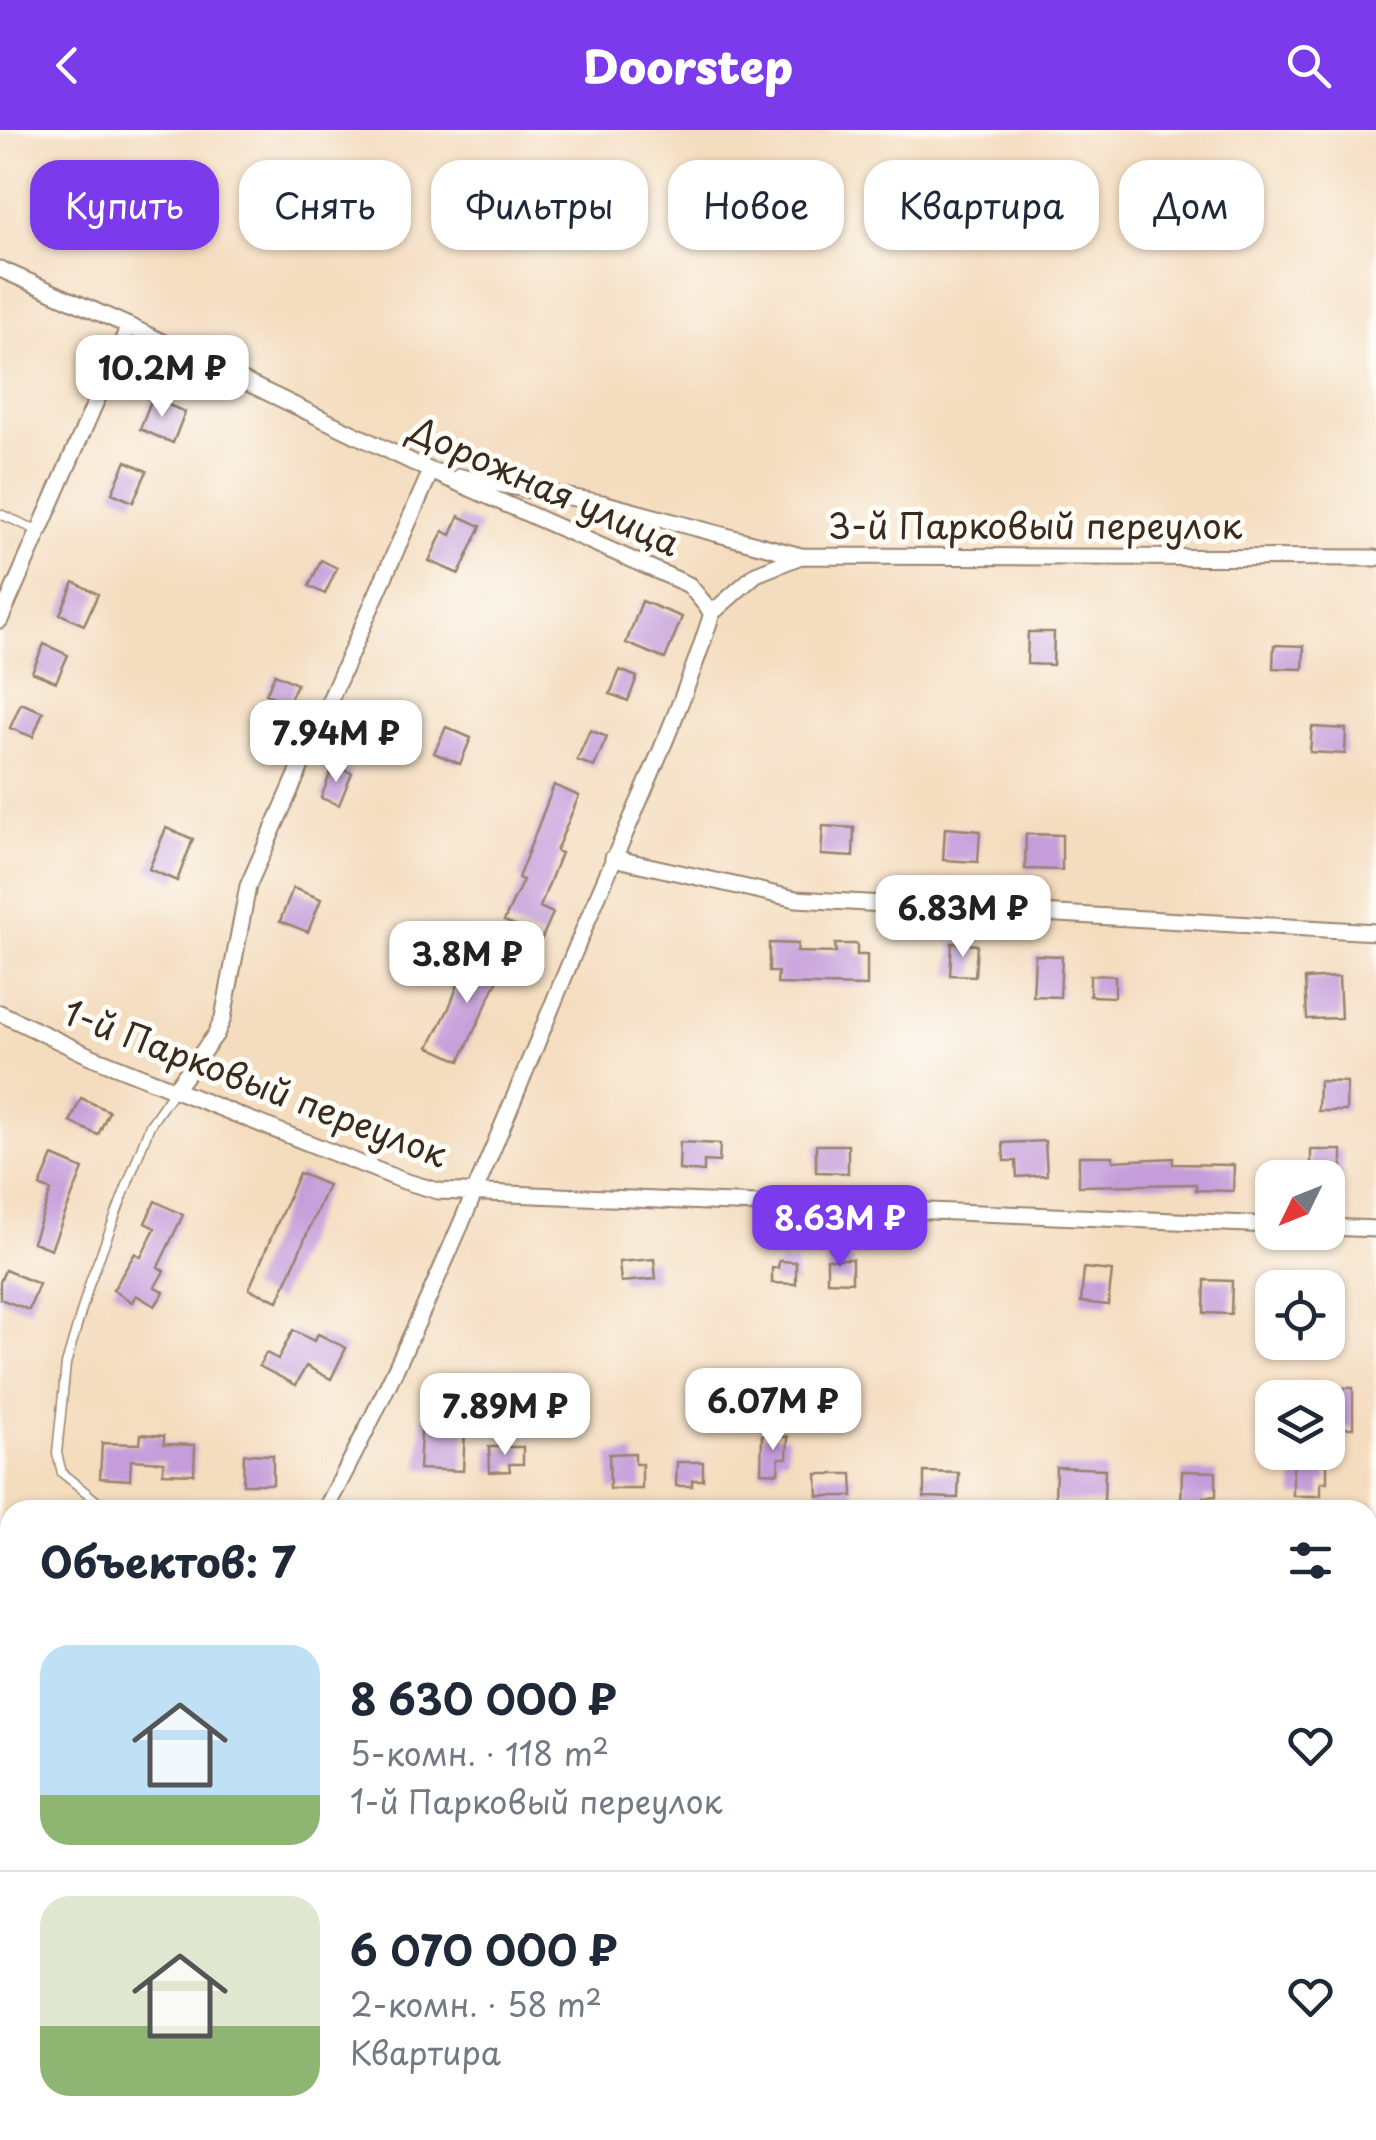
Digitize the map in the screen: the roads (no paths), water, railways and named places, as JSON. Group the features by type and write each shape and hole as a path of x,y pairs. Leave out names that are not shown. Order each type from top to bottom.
{"street":[{"name":"Дорожная улица","path":"0,269 129,326 431,472 690,585 712,612"},
{"path":"0,620 129,326"},
{"path":"175,1089 224,1018 248,886 431,472 602,502 801,556"},
{"name":"3-й Парковый переулок","path":"712,612 756,574 801,556 1376,558"},
{"path":"330,1500 360,1445 474,1195 712,612"},
{"path":"612,858 796,899 1376,932"},
{"name":"1-й Парковый переулок","path":"0,1013 90,1056 438,1191 1255,1224"},
{"path":"1345,1227 1376,1228"}],"lane":[{"path":"0,514 39,532"},
{"path":"96,1500 62,1473 57,1454 66,1364 90,1282 150,1126 175,1089"}]}
